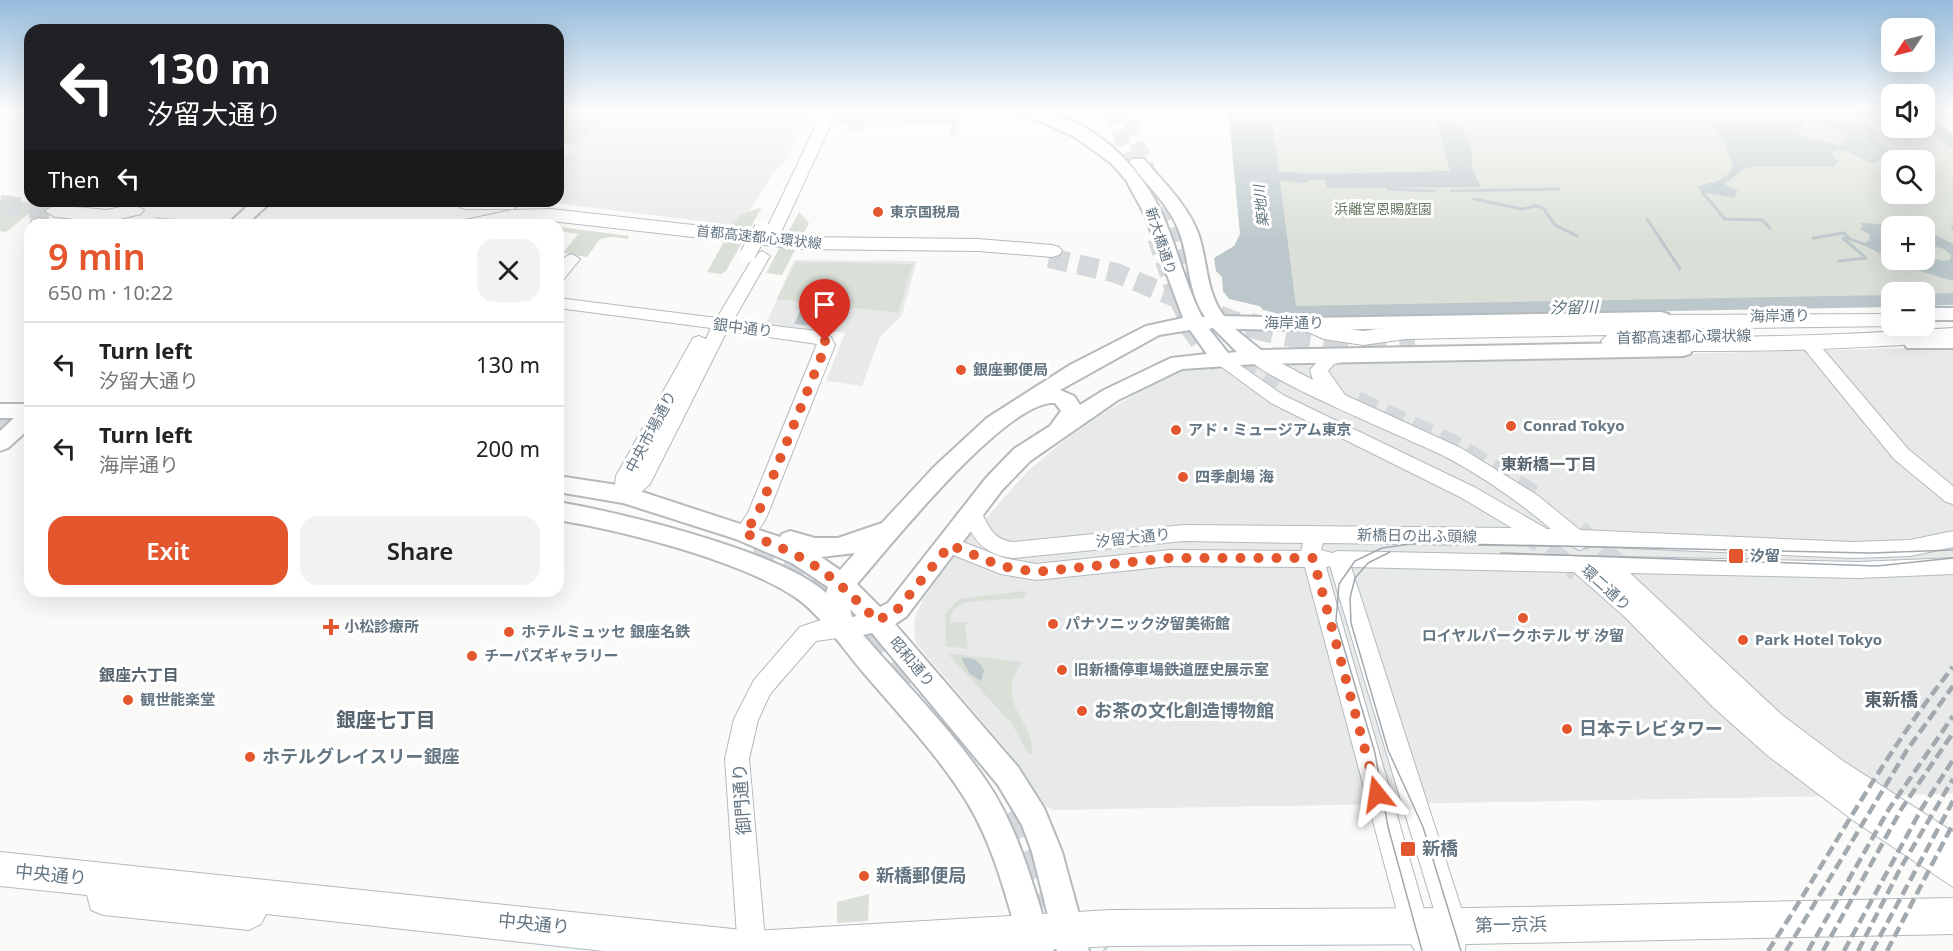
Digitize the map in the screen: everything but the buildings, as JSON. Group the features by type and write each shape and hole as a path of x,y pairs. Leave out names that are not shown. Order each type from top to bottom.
{"highway":[{"path":"564,207 805,237 919,244"},
{"path":"47,219 107,216 134,210"},
{"name":"首都高速都心環状線","path":"499,219 520,215 551,214 800,243 999,246 1051,255 954,251 818,251 564,223"},
{"path":"1376,355 1406,338 1609,328 1665,322 1881,322"},
{"path":"1935,322 1953,322"},
{"name":"首都高速都心環状線","path":"1688,337 1881,323"},
{"path":"1309,324 1344,337 1363,338 1618,340 1688,337 1839,342 1953,334"},
{"name":"中央通り","path":"0,869 752,950 978,937 1058,937"},
{"name":"中央通り","path":"0,886 145,903 428,927 622,951"},
{"name":"第一京浜","path":"1058,937 1438,939 1953,916"}],"main road":[{"path":"768,229 801,153"},
{"path":"768,229 808,153"},
{"name":"新大橋通り","path":"1109,153 1142,190 1154,215 1180,295 1193,322 1221,358"},
{"name":"新大橋通り","path":"1129,153 1174,206 1188,231 1203,296 1218,322 1256,357"},
{"path":"247,219 258,207"},
{"path":"251,219 270,207"},
{"name":"中央市場通り","path":"624,495 643,479 714,325 768,229"},
{"path":"564,269 572,259"},
{"path":"1203,296 1222,314 1251,323"},
{"name":"銀中通り","path":"564,304 817,337 826,345 757,516 748,544"},
{"name":"海岸通り","path":"842,584 976,438 1026,401 1153,330 1193,322 1309,324 1881,314"},
{"path":"1935,314 1953,314"},
{"name":"海岸通り","path":"887,615 950,545 1008,468 1060,427 1149,375 1178,363 1256,357 1953,342"},
{"path":"1811,346 1901,454 1953,496"},
{"path":"1114,350 1104,364 1108,373 1127,379 1149,375"},
{"path":"1346,356 1325,361 1319,373 1328,387 1351,404"},
{"name":"環二通り","path":"1256,357 1284,374 1418,435 1476,465 1530,500 1608,565 1708,688 1778,748 1833,790 1953,874"},
{"name":"環二通り","path":"1221,358 1277,399 1495,506 1542,537 1642,609 1794,738 1841,774 1953,847"},
{"path":"1495,506 1410,454 1279,385 1469,472 1575,538"},
{"path":"1026,401 1054,395 1067,401 1072,412 1060,427"},
{"path":"12,421 24,432"},
{"name":"昭和通り","path":"564,485 624,495 748,544 801,556 887,615 902,650 1008,776 1034,818 1047,852 1058,937"},
{"path":"564,502 623,512 748,544 786,538 827,549 867,540 900,521"},
{"name":"昭和通り","path":"564,512 617,521 774,572 796,583 815,598 977,792 1005,847 1058,937"},
{"name":"汐留大通り","path":"972,513 981,536 987,542 995,547 1014,550 1184,533 1317,535"},
{"path":"1317,535 1311,550 1326,559 1438,939"},
{"name":"新橋日の出ふ頭線","path":"1317,535 1542,537 1831,548 1914,548 1953,539"},
{"name":"汐留大通り","path":"950,545 1001,566 1036,572 1170,558 1326,559"},
{"path":"1326,559 1438,939"},
{"name":"新橋日の出ふ頭線","path":"1326,559 1859,570 1953,567"},
{"path":"842,584 835,597 836,612 844,630 887,615"},
{"name":"御門通り","path":"752,950 737,759 746,719 762,687 808,634 821,629 844,630"}],"shaded area":[{"path":"570,153 789,153 783,165 773,173 740,226 564,204 564,160"},
{"path":"794,260 917,261 902,315 880,337 862,386 826,381 845,333 766,324"},
{"path":"1953,347 1953,794 1053,810 1042,804 1014,759 915,642 914,620 923,599 962,545 1027,472 1056,447 1099,416 1164,376 1189,366"}],"green space":[{"name":"浜離宮恩賜庭園","path":"1276,153 1881,153 1881,204 1935,204 1935,153 1953,153 1953,298 1935,299 1935,282 1881,282 1881,300 1296,311"},
{"path":"0,199 24,202 24,207 37,207 6,232 0,231"},
{"path":"762,207 726,271 721,274 707,272 739,215"},
{"path":"799,212 809,223 782,275 766,273"},
{"path":"157,217 177,219 154,219"},
{"path":"564,228 629,236 628,239 611,237 600,239 587,257 564,253 578,234 564,232"},
{"path":"796,262 913,264 898,313 777,299"},
{"path":"1024,591 1027,595 1023,598 966,602 959,605 952,613 950,623 968,622 965,628 968,649 946,646 945,614 959,599"},
{"path":"947,653 1023,662 1015,676 1012,688 1013,699 1031,741 1032,754 1028,753 1012,724"},
{"path":"869,894 868,921 837,923 837,902"}],"water":[{"name":"築地川","path":"1232,153 1277,153 1297,315 1229,299 1223,291 1222,277 1216,271 1214,258 1234,246 1240,234"},
{"path":"1445,153 1472,153 1471,166 1481,187 1328,188 1324,180 1305,180 1304,174 1450,171"},
{"path":"1728,153 1833,153 1839,162 1833,167 1755,166 1744,169 1724,184 1738,191 1734,198 1702,192 1698,186 1723,178 1733,166"},
{"path":"1852,153 1881,153 1881,160 1874,164"},
{"path":"1861,223 1881,224 1881,254 1843,238 1848,237 1865,243 1870,240 1869,234 1860,229 1863,226"},
{"path":"1935,235 1953,244 1953,281 1917,270 1935,270 1935,259 1950,260 1951,255 1944,249 1935,247"},
{"path":"800,311 838,316 833,328 794,324"},
{"path":"961,658 969,658 980,664 984,671 981,681 970,674"}],"waterway":[{"path":"1258,175 1305,178"},
{"path":"1388,189 1434,191"},
{"path":"1451,191 1559,189"},
{"path":"1702,192 1725,219 1762,220 1770,228"},
{"path":"1474,199 1522,209 1536,206 1543,208 1555,225 1577,236"},
{"path":"1647,219 1680,269"},
{"path":"1813,238 1844,233 1848,237"},
{"path":"1839,261 1866,258 1843,238"},
{"name":"汐留川","path":"1935,300 1953,299"},
{"name":"汐留川","path":"1269,306 1297,312 1881,301"}],"tunnel":[{"path":"1127,153 1139,191"},
{"path":"1141,153 1186,270 1202,298"},
{"path":"0,205 55,211"},
{"path":"1155,239 1173,292 1188,325"},
{"path":"1049,258 1116,273 1231,320 1255,327"},
{"path":"1188,325 1209,354 1223,367"},
{"path":"1249,325 1331,340 1415,342"},
{"path":"1237,364 1276,388"},
{"path":"1357,401 1452,444 1534,495"},
{"path":"0,421 24,423"},
{"path":"1579,530 1629,574"},
{"path":"1524,531 1577,572"},
{"path":"752,554 801,574 838,602"},
{"path":"838,602 867,633 917,697"},
{"path":"1003,816 1047,890 1074,922 1106,951"}],"tram line":[{"path":"1422,951 1388,827 1375,753 1336,621 1339,584 1355,561 1382,548 1418,543 1871,553 1953,550"},
{"path":"1390,552 1368,563 1355,578 1350,598 1351,623 1388,750 1423,827 1461,951"},
{"path":"1501,553 1877,566 1953,558"}],"railway":[{"path":"1768,951 1880,771 1953,667"},
{"path":"1786,951 1907,750 1953,686"},
{"path":"1808,951 1889,809 1953,716"},
{"path":"1823,951 1902,808 1953,733"},
{"path":"1844,951 1922,808 1953,760"},
{"path":"1858,951 1900,869 1953,779"},
{"path":"1872,951 1953,801"},
{"path":"1887,951 1953,824"}],"place":[{"name":"東京国税局","path":"878,212"},
{"name":"銀座郵便局","path":"961,370"},
{"name":"Conrad Tokyo","path":"1511,426"},
{"name":"アド・ミュージアム東京","path":"1176,430"},
{"name":"四季劇場 海","path":"1183,477"},
{"name":"汐留","path":"1736,556"},
{"name":"ロイヤルパークホテル ザ 汐留","path":"1523,618"},
{"name":"パナソニック汐留美術館","path":"1053,624"},
{"name":"小松診療所","path":"331,627"},
{"name":"ホテルミュッセ 銀座名鉄","path":"509,632"},
{"name":"Park Hotel Tokyo","path":"1743,640"},
{"name":"チーパズギャラリー","path":"472,656"},
{"name":"旧新橋停車場鉄道歴史展示室","path":"1062,670"},
{"name":"観世能楽堂","path":"128,700"},
{"name":"お茶の文化創造博物館","path":"1082,711"},
{"name":"日本テレビタワー","path":"1567,729"},
{"name":"ホテルグレイスリー銀座","path":"250,757"},
{"name":"新橋","path":"1408,849"},
{"name":"新橋郵便局","path":"864,876"}],"district":[{"name":"東新橋一丁目","path":"1549,464"},
{"name":"銀座六丁目","path":"139,675"},
{"name":"東新橋","path":"1891,700"},
{"name":"銀座七丁目","path":"386,720"}],"route":[{"path":"825,341 826,345 757,516 744,533 801,556 818,566 842,584 877,621 897,610 950,545 1001,566 1036,572 1170,558 1216,556 1313,558 1377,794"}]}
